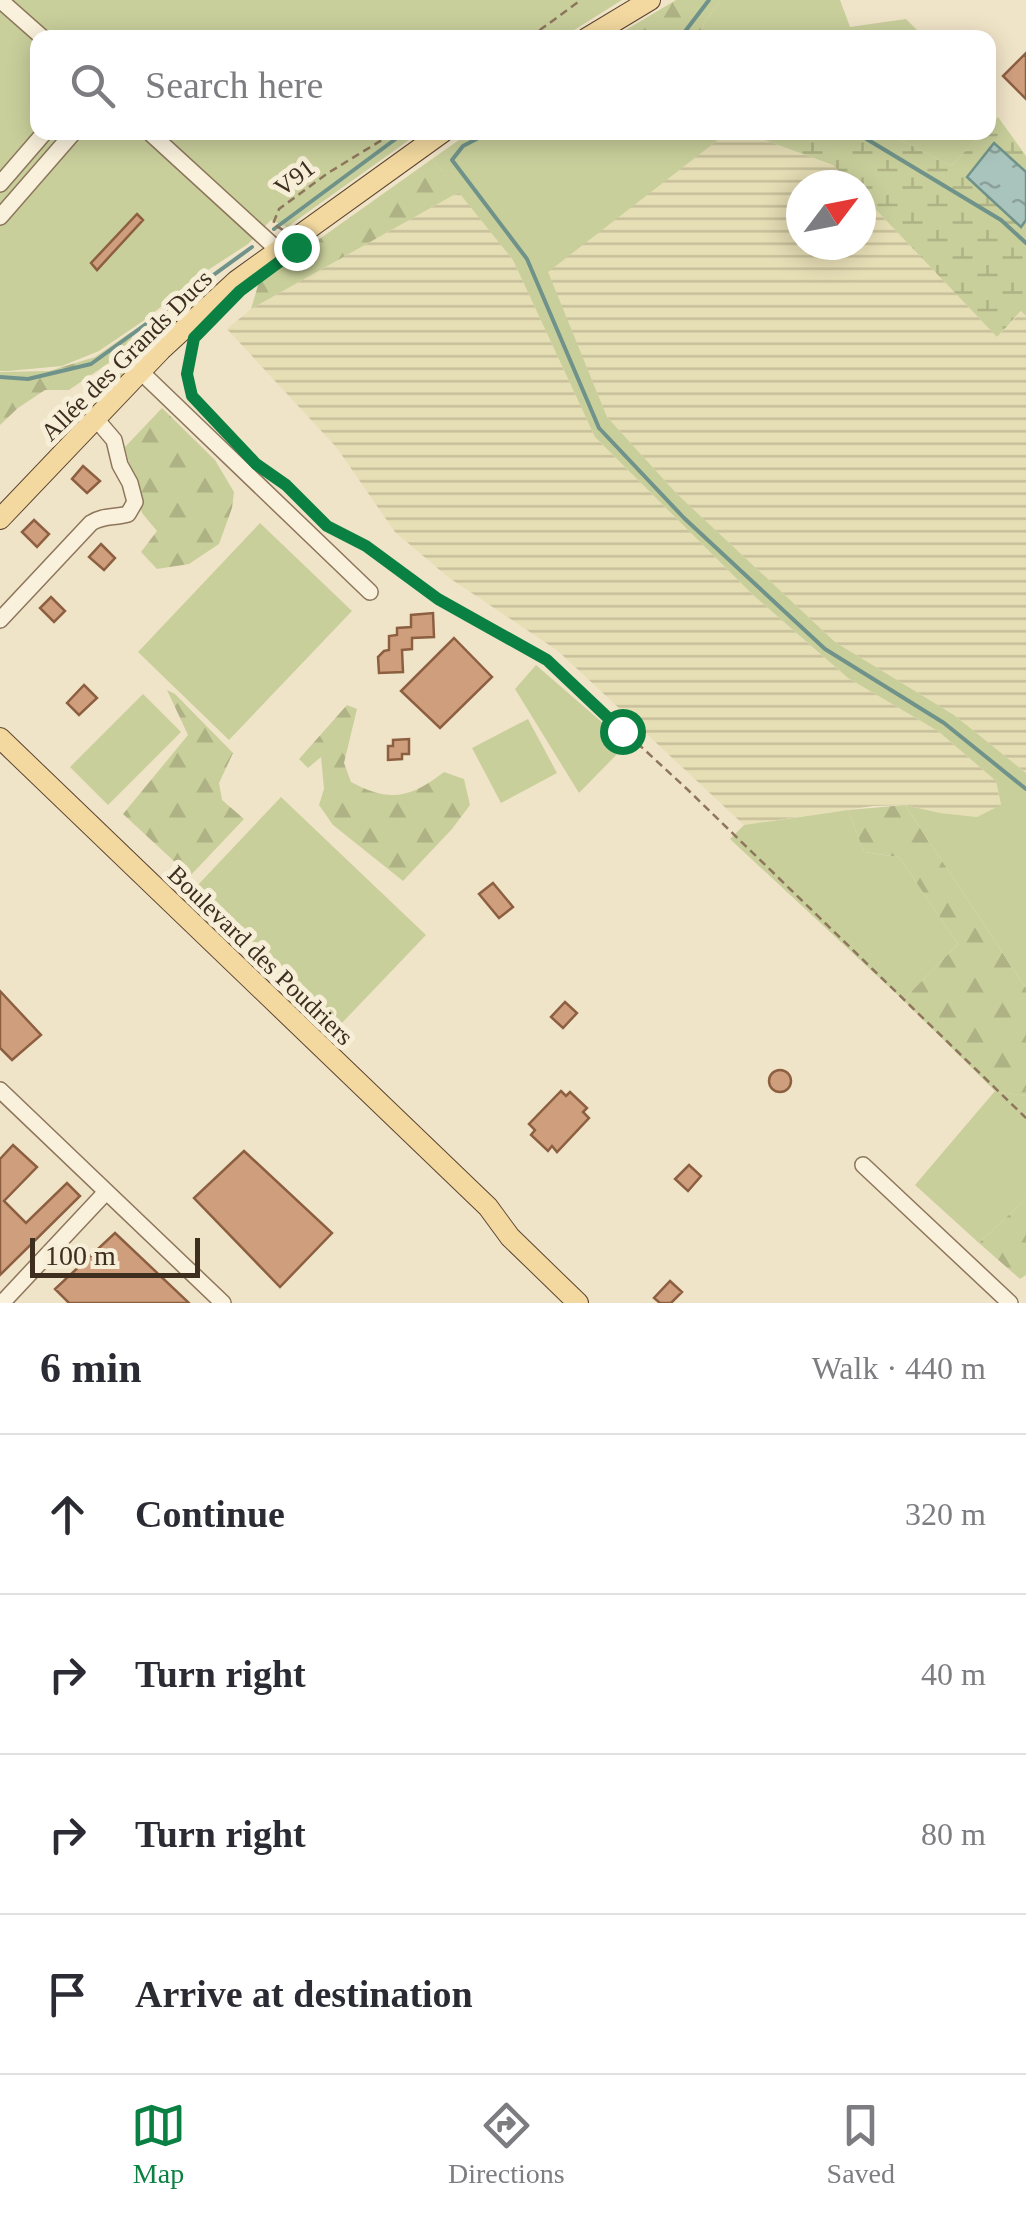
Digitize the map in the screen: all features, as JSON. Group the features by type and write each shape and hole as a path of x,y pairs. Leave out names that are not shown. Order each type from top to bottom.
{"main road":[{"path":"600,30 650,0"},
{"name":"Allée des Grands Ducs","path":"0,519 140,371 236,281 286,241 431,140"},
{"name":"Boulevard des Poudriers","path":"0,738 488,1208 510,1237 578,1303"},
{"name":"Boulevard des Poudriers","path":"488,1208 518,1229 596,1303"}],"street":[{"path":"0,0 34,30"},
{"path":"0,184 38,140"},
{"path":"0,217 67,140"},
{"path":"159,140 286,241"},
{"path":"140,371 370,592"},
{"path":"0,620 91,523 100,517 128,514 135,502 114,440 96,419"},
{"path":"0,1090 223,1303"},
{"path":"863,1165 1010,1303"},
{"path":"2,1303 106,1192"}],"path":[{"path":"540,30 581,0"},
{"name":"V91","path":"286,241 273,224 278,210 381,140"},
{"path":"194,338 187,374 192,396 246,453"},
{"path":"256,464 286,485 327,526 366,546 438,599 547,660 687,789 1026,1118"}],"shaded area":[{"path":"718,140 765,140 838,170 786,170 786,260 876,260 876,210 997,337 1022,311 1026,316 1026,773 954,715 835,642 677,494 607,417 547,271"},
{"path":"459,192 513,260 595,437 752,594 848,678 938,731 996,781 1001,806 977,817 905,805 873,806 744,825 558,651 448,577 395,532 337,448 227,329 251,309"}],"green space":[{"path":"0,0 622,0 574,30 30,30 30,140 409,140 287,227 271,220 248,244 99,351 62,366 0,371"},
{"path":"676,0 721,0 702,30 626,30"},
{"path":"721,0 840,0 850,27 906,19 917,30 702,30"},
{"path":"998,117 1026,156 1026,316 1021,311 997,337 876,210 876,170 838,170 765,140 901,140 951,166 976,140 996,140"},
{"path":"459,140 718,140 548,272 607,417 677,494 835,642 954,715 1026,773 1026,988 905,805 977,817 1001,805 996,781 938,731 848,678 752,594 595,437 513,260 432,159"},
{"path":"901,140 976,140 951,166"},
{"path":"432,159 459,192 251,309 259,282"},
{"path":"131,332 138,363 107,396 104,391 127,363 122,354 69,390 45,390 0,425 0,372 49,371 95,357"},
{"path":"162,408 215,460 234,492 219,544 189,564 157,569 141,552 157,531 142,513 125,447"},
{"path":"260,523 352,611 229,740 138,652"},
{"path":"536,665 627,744 579,793 515,689"},
{"path":"167,690 233,753 219,783 222,800 244,819 190,876 123,814 188,735"},
{"path":"143,694 181,732 108,805 70,767"},
{"path":"347,705 357,709 344,763 351,782 377,793 399,795 444,772 464,779 470,805 403,881 333,825 319,805 324,789 321,757 308,768 299,759"},
{"path":"528,719 557,773 501,803 472,748"},
{"path":"281,797 426,935 340,1025 195,888"},
{"path":"905,805 1026,988 1026,1096 995,1091 903,1000 958,944 899,857 864,852 848,810"},
{"path":"848,810 864,852 899,857 958,944 903,1000 730,839 744,825"},
{"path":"995,1091 1026,1096 1026,1199 979,1243 915,1185"},
{"path":"1026,1199 1026,1275 1020,1279 979,1243"}],"water":[{"path":"994,143 1026,172 1026,220 1021,227 967,177"}],"building":[{"path":"1026,53 1026,99 1003,76"},
{"path":"137,214 143,220 97,270 91,263"},
{"path":"83,466 100,481 87,493 72,479"},
{"path":"34,520 49,534 37,547 22,532"},
{"path":"101,544 115,558 104,570 89,557"},
{"path":"51,597 65,611 54,622 40,608"},
{"path":"433,613 434,637 412,638 412,649 402,650 403,672 379,673 378,657 389,650 389,636 397,635 397,628 411,627 411,615"},
{"path":"454,638 492,677 440,728 401,691"},
{"path":"84,685 97,698 79,715 67,703"},
{"path":"409,739 409,754 388,760 388,746 393,746 393,740"},
{"path":"493,883 513,907 499,918 479,894"},
{"path":"0,991 41,1035 12,1060 0,1048"},
{"path":"565,1002 577,1013 563,1028 551,1017"},
{"path":"776,1070 784,1070 791,1081 784,1092 776,1092 769,1085 769,1077"},
{"path":"561,1091 566,1096 570,1092 587,1108 583,1112 589,1118 557,1152 552,1146 548,1151 531,1135 535,1130 529,1124"},
{"path":"13,1145 37,1167 4,1201 26,1223 67,1183 80,1196 0,1275 0,1159"},
{"path":"244,1151 332,1233 280,1287 194,1198"},
{"path":"689,1165 701,1176 688,1191 675,1179"},
{"path":"115,1233 189,1303 69,1303 55,1289"},
{"path":"670,1281 682,1292 671,1303 660,1303 654,1298"}],"waterway":[{"path":"686,30 709,0"},
{"path":"274,229 394,140"},
{"path":"475,140 463,146 452,160 527,259 599,428 684,518 825,649 944,723 1026,789"},
{"path":"868,140 1001,220 1026,243"},
{"path":"0,377 28,379 91,364 252,247"}],"route":[{"path":"296,247 240,291 194,338 187,374 192,396 256,464 286,485 327,526 366,546 438,599 547,660 622,731"}]}
